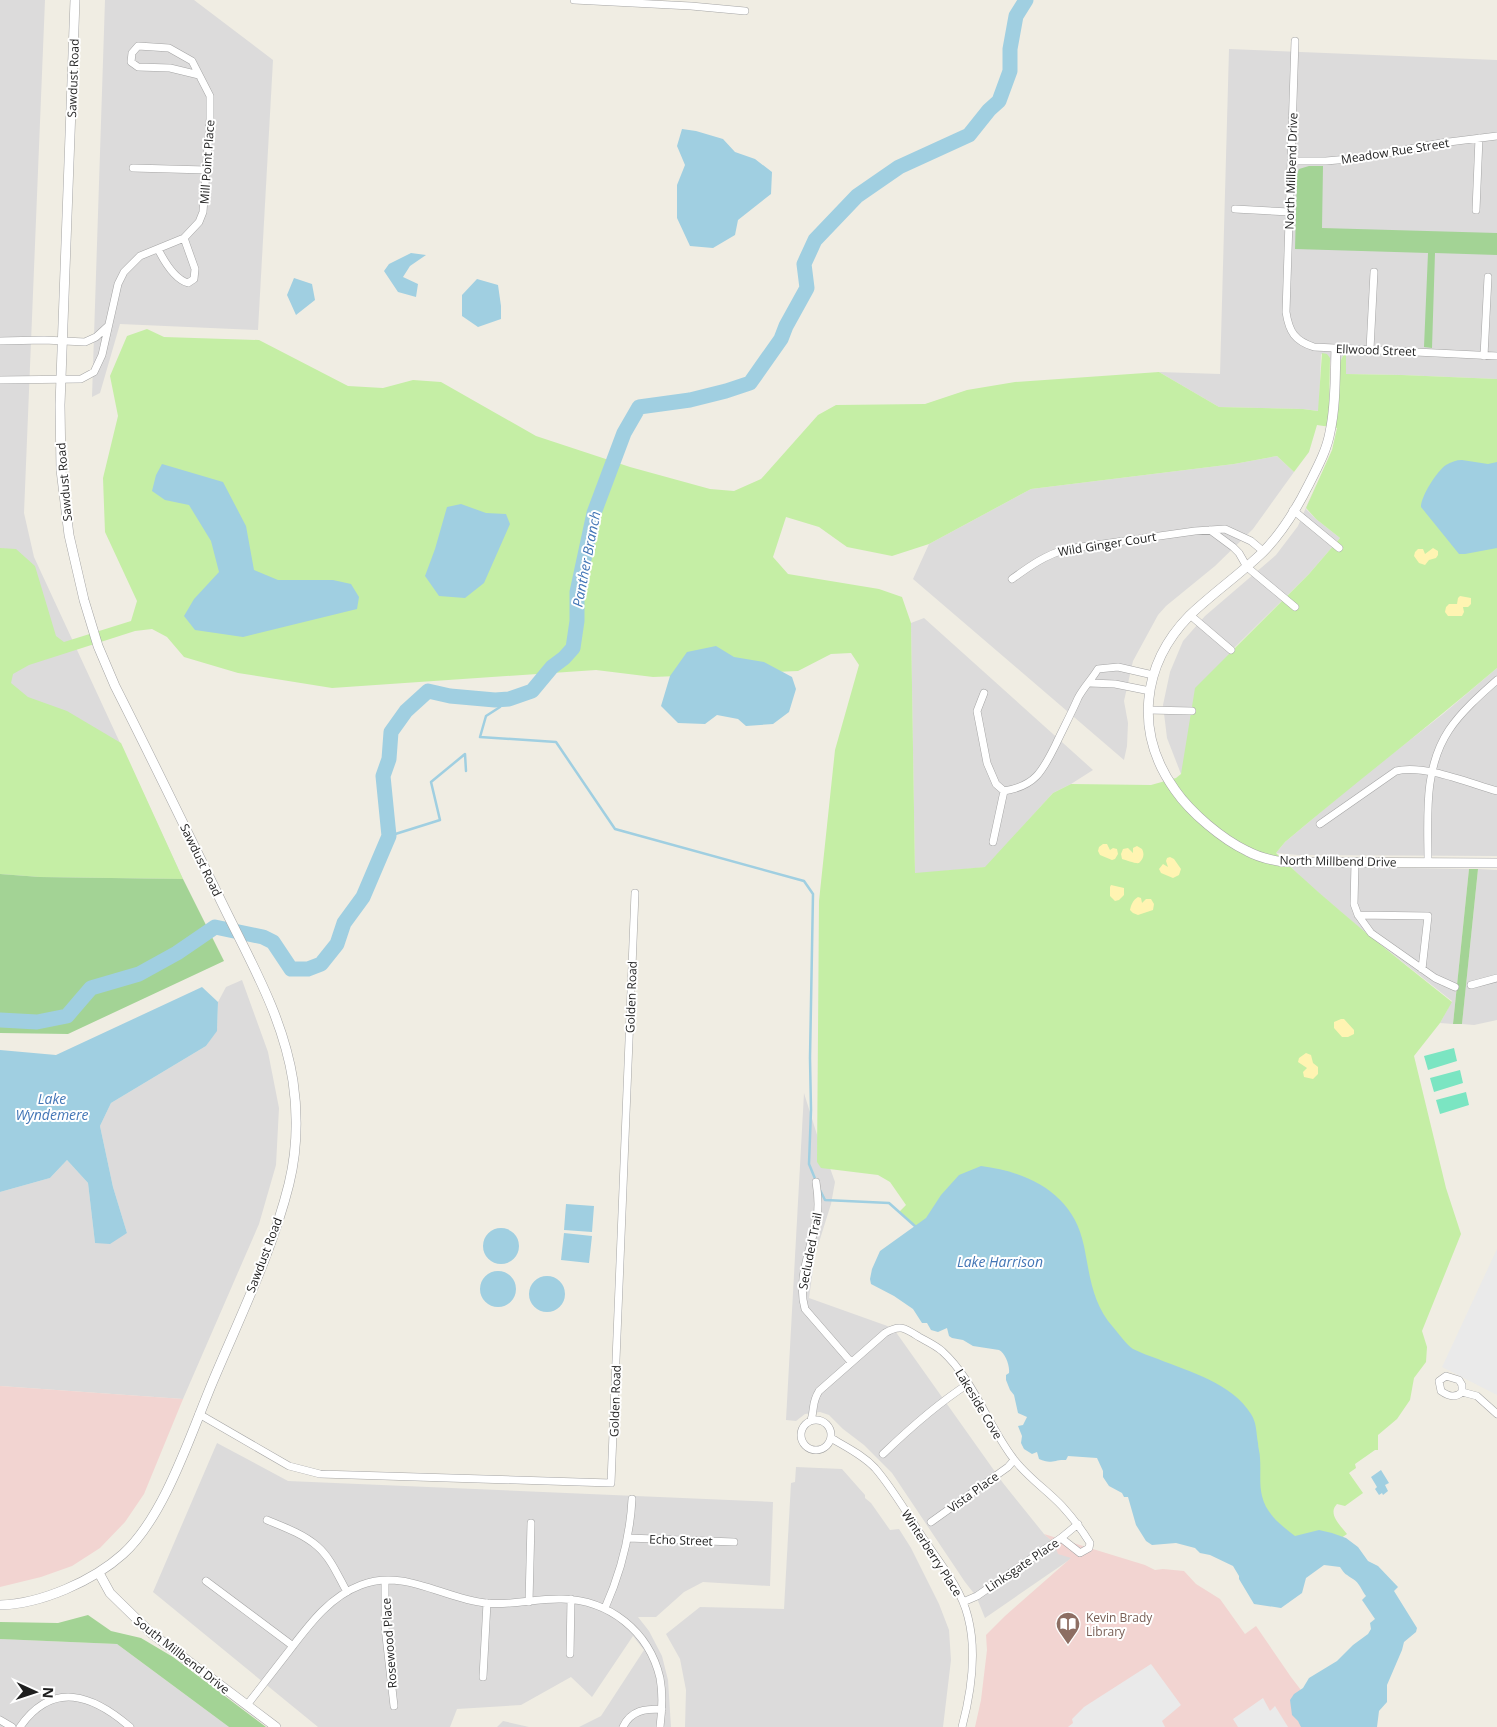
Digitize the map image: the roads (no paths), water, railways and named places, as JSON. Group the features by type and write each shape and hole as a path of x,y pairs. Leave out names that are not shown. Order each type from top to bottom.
{"street":[{"name":"Sawdust Road","path":"0,1605 28,1601 52,1594 76,1585 99,1573 124,1553 153,1516 167,1489 261,1267 282,1209 294,1160 296,1137 293,1082 289,1060 273,1007 115,686 98,646 84,600 74,556 63,492 60,438 75,0"},
{"path":"574,0 693,3 745,11"},
{"name":"North Millbend Drive","path":"1286,302 1295,41"},
{"name":"Mill Point Place","path":"61,380 81,379 94,372 102,355 118,284 124,272 140,256 184,238 199,222 203,212 210,96 192,61 169,48 138,46 132,53 131,62 138,66 170,68 199,75"},
{"name":"Meadow Rue Street","path":"1292,161 1360,158 1432,144 1497,136"},
{"path":"1476,210 1479,138"},
{"path":"133,168 206,170"},
{"path":"1235,209 1290,212"},
{"path":"158,248 162,258 180,280 188,282 194,279 195,269 184,238"},
{"path":"1370,350 1374,272"},
{"path":"1484,356 1488,277"},
{"name":"Ellwood Street","path":"1286,302 1288,326 1295,338 1314,348 1497,356"},
{"path":"0,341 85,342 96,337 108,326"},
{"name":"North Millbend Drive","path":"1336,349 1334,406 1330,433 1324,453 1308,485 1282,528 1247,567 1190,616 1157,663 1153,675 1148,710 1151,739 1168,781 1181,798 1225,837 1246,851 1271,860 1283,862 1355,863 1497,863"},
{"path":"0,380 61,380"},
{"path":"1293,510 1339,548"},
{"path":"1210,530 1239,553 1247,567 1294,607"},
{"name":"Wild Ginger Court","path":"1012,580 1040,559 1067,549 1210,530 1225,530 1240,535 1263,551"},
{"path":"1190,616 1231,650"},
{"path":"984,693 977,711 987,763 996,784 1004,791 1017,789 1028,784 1046,766 1080,696 1098,669 1118,667 1153,675"},
{"path":"1428,862 1428,803 1436,759 1448,731 1458,718 1497,680"},
{"path":"1090,683 1115,684 1150,691"},
{"path":"1148,710 1192,711"},
{"path":"1320,824 1396,771 1404,769 1432,773 1497,791"},
{"path":"993,842 1004,791"},
{"path":"1355,863 1354,904 1358,915 1371,933 1435,978 1455,987"},
{"name":"Golden Road","path":"199,1414 289,1466 320,1474 611,1483 635,893"},
{"path":"1358,915 1428,916 1422,968"},
{"path":"1471,985 1497,978"},
{"name":"Secluded Trail","path":"816,1182 819,1202 818,1216 802,1285 802,1298 805,1309 852,1362"},
{"name":"Lakeside Cove","path":"811,1420 813,1401 819,1391 885,1333 893,1328 902,1328 940,1350 956,1365 992,1427 1014,1460 1078,1524 1090,1542 1090,1548 1080,1553 1061,1538"},
{"path":"883,1454 911,1427 968,1384"},
{"path":"1462,1392 1477,1396 1497,1414"},
{"path":"811,1420 803,1426 800,1436 806,1447 811,1450 822,1450 831,1438"},
{"name":"Winterberry Place","path":"811,1420 823,1422 831,1432 831,1438 874,1467 964,1602 971,1635 972,1657 970,1683 962,1727"},
{"name":"Vista Place","path":"931,1522 1008,1467 1014,1460"},
{"path":"605,1608 624,1560 632,1499"},
{"path":"267,1520 299,1534 316,1545 328,1559 347,1592"},
{"path":"528,1602 531,1523"},
{"name":"Linksgate Place","path":"964,1602 976,1596 1061,1538 1078,1524"},
{"name":"Echo Street","path":"628,1538 734,1542"},
{"name":"South Millbend Drive","path":"99,1573 110,1594 151,1633 276,1727"},
{"path":"247,1704 312,1621 332,1601 368,1582 399,1580 487,1603 528,1602 559,1598 583,1600 605,1608 619,1616 642,1638 650,1652 660,1677 662,1709 660,1727"},
{"path":"206,1581 293,1646"},
{"name":"Rosewood Place","path":"385,1581 385,1628 394,1706"},
{"path":"570,1654 572,1599"},
{"path":"483,1677 487,1603"},
{"path":"20,1727 30,1714 44,1703 52,1699 69,1697 92,1701 103,1706 130,1727"},
{"path":"623,1727 626,1720 635,1712 648,1708 662,1709"},
{"path":"0,1720 12,1727"}],"water":[{"path":"682,129 723,139 735,152 755,159 772,172 771,194 738,220 735,235 713,248 690,246 677,218 677,185 685,165 677,146"},
{"path":"411,253 426,255 410,266 403,277 418,284 416,297 398,292 384,271 389,264"},
{"path":"294,278 312,284 315,300 296,315 287,295"},
{"path":"477,279 498,285 501,306 501,319 478,327 462,316 462,295"},
{"path":"1462,460 1488,464 1497,462 1497,548 1459,554 1421,507 1430,484 1442,468"},
{"path":"162,464 223,482 246,526 254,570 278,580 333,580 351,584 359,597 357,609 243,637 195,630 184,616 194,599 219,572 211,541 189,505 165,500 152,491 156,475"},
{"path":"461,504 486,513 506,514 510,524 484,583 465,598 439,596 425,576 447,507"},
{"path":"716,646 734,657 764,662 792,677 796,689 789,712 773,724 746,726 738,719 717,715 705,724 678,723 661,706 670,676 687,652"},
{"name":"Lake Wyndemere","path":"202,987 218,1002 217,1031 206,1046 111,1103 100,1126 113,1187 127,1233 110,1244 95,1243 88,1183 67,1160 50,1178 0,1192 0,1050 56,1055"},
{"name":"Lake Harrison","path":"981,1166 999,1169 1032,1180 1060,1199 1079,1228 1090,1278 1100,1308 1130,1347 1222,1386 1243,1403 1253,1417 1255,1424 1260,1456 1262,1496 1267,1508 1275,1519 1295,1536 1319,1530 1346,1538 1358,1547 1368,1561 1378,1566 1398,1587 1394,1591 1417,1628 1416,1632 1404,1642 1387,1685 1387,1702 1379,1711 1377,1727 1301,1727 1292,1715 1290,1700 1294,1694 1303,1688 1309,1678 1337,1661 1353,1645 1368,1634 1371,1629 1370,1623 1375,1619 1362,1600 1366,1596 1355,1580 1344,1573 1340,1567 1324,1565 1306,1578 1302,1593 1281,1608 1254,1604 1233,1566 1210,1555 1200,1553 1195,1548 1176,1543 1152,1545 1146,1541 1136,1525 1128,1497 1124,1497 1122,1493 1109,1486 1103,1477 1103,1471 1097,1458 1068,1456 1066,1460 1047,1462 1039,1459 1037,1452 1032,1454 1024,1449 1018,1426 1023,1425 1027,1417 1018,1413 1014,1395 1006,1380 1006,1375 1009,1373 1008,1363 1005,1356 999,1350 973,1346 963,1340 952,1338 949,1336 947,1328 938,1332 931,1330 927,1323 922,1323 913,1309 871,1284 872,1269 880,1251 926,1218 941,1195 959,1175"},
{"path":"566,1204 594,1206 592,1232 564,1230"},
{"path":"501,1228 508,1229 514,1233 518,1239 518,1253 514,1259 508,1263 501,1264 494,1263 488,1259 484,1253 483,1246 484,1239 488,1233 494,1229"},
{"path":"564,1233 592,1236 589,1263 561,1260"},
{"path":"498,1271 511,1276 516,1289 511,1302 498,1307 485,1302 480,1289 485,1276"},
{"path":"547,1276 554,1277 560,1281 564,1287 564,1301 560,1307 554,1311 547,1312 540,1311 534,1307 530,1301 529,1294 530,1287 534,1281 540,1277"},
{"path":"1381,1470 1389,1483 1385,1485 1388,1491 1383,1495 1382,1493 1379,1495 1371,1477"}],"waterway":[{"name":"Panther Branch","path":"0,1020 37,1022 67,1016 91,988 139,974 177,953 215,927 263,937 273,942 291,969 308,969 321,964 337,944 344,923 363,897 389,836 383,776 389,759 391,732 406,711 428,691 450,696 495,700 509,699 532,691 552,667 573,648 577,621 577,592 594,513 624,433 639,407 690,400 750,383 781,339 807,288 804,264 815,240 857,196 899,167 969,135 989,110 999,101 1010,71 1010,49 1016,16 1026,0"},
{"path":"495,700 500,707 486,716 480,737 556,742 615,829 804,881 813,894 809,1164 816,1181"},
{"path":"389,836 440,820 431,782 465,754 466,771"},
{"path":"820,1190 825,1200 889,1203 916,1227"}],"place":[{"name":"Kevin Brady Library","path":"1068,1645"}]}
